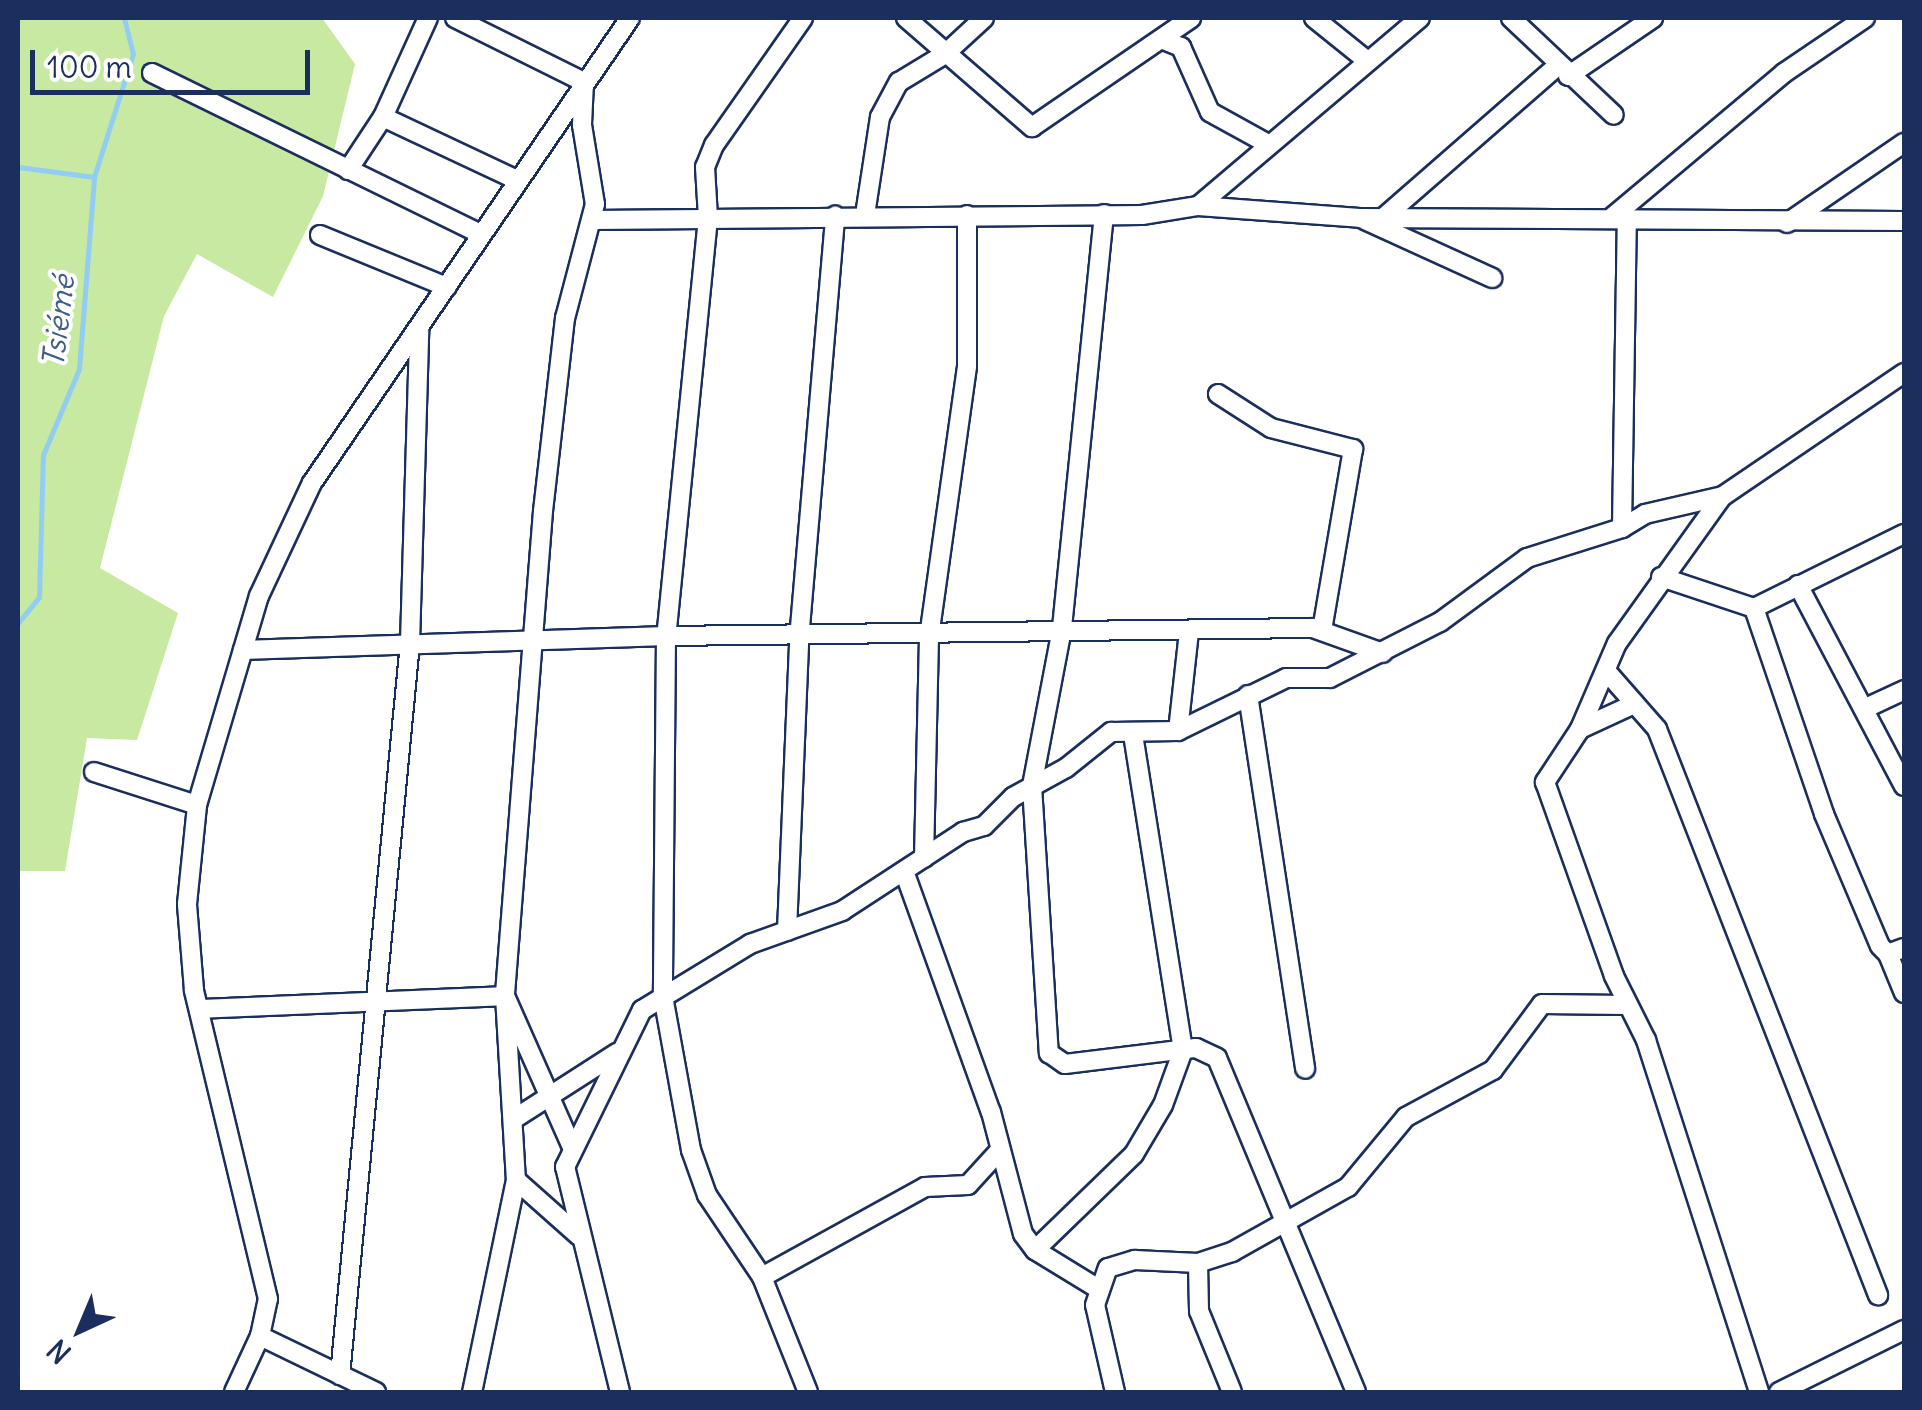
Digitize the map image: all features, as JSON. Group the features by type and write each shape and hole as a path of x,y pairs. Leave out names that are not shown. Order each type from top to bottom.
{"street":[{"path":"348,170 383,117 428,18"},
{"path":"455,18 584,82"},
{"path":"234,1392 260,1336 268,1299 199,1009 187,904 197,804 272,562 312,483 419,331 515,179 630,18"},
{"path":"803,18 714,145 706,167 708,218 666,636 663,996 696,1165 720,1220 762,1277 808,1392"},
{"path":"906,18 1032,127 1191,18"},
{"path":"866,215 880,117 899,82 945,54 984,18"},
{"path":"1314,18 1365,59"},
{"path":"1198,206 1365,59 1420,18"},
{"path":"1511,18 1614,116"},
{"path":"1383,218 1563,71 1653,18"},
{"path":"1622,528 1618,220 1784,73 1864,18"},
{"path":"1161,39 1181,46 1210,112 1268,144"},
{"path":"152,73 481,234"},
{"path":"472,1392 516,1180 504,996 564,318 593,220 584,82"},
{"path":"383,117 515,179"},
{"path":"1787,224 1904,143"},
{"path":"593,220 1104,214 1198,206 1360,218 1787,224 1904,221"},
{"path":"1104,214 1062,634 1032,786 1049,1053 1065,1064 1205,1049 1223,1066 1356,1392"},
{"path":"924,858 929,637 968,366 967,215"},
{"path":"787,931 798,639 835,216"},
{"path":"1360,218 1492,278"},
{"path":"320,235 447,287"},
{"path":"340,1375 371,1002 410,643 419,331"},
{"path":"1759,1392 1646,1040 1626,1005 1546,792 1548,773 1580,729 1617,642 1723,496 1904,373"},
{"path":"1218,394 1271,428 1353,449 1322,630"},
{"path":"620,1392 565,1176 572,1147 642,1010 750,944 842,911 924,858 984,826 1032,786 1110,732 1178,731 1286,678 1330,678 1440,622 1526,558 1622,528 1644,514 1723,496"},
{"path":"1661,577 1754,608 1904,534"},
{"path":"1798,585 1868,707 1904,786"},
{"path":"1754,608 1824,814 1896,951 1904,993"},
{"path":"243,650 666,636 798,639 1322,630 1383,654"},
{"path":"1178,731 1189,631"},
{"path":"1607,672 1657,729 1878,1295"},
{"path":"1868,707 1904,690"},
{"path":"1248,695 1305,1070"},
{"path":"1580,729 1634,704"},
{"path":"1035,1250 1134,1154 1163,1106 1182,1050 1132,733"},
{"path":"94,772 197,804"},
{"path":"904,870 1000,1150 1014,1210 1035,1250 1097,1288"},
{"path":"199,1009 504,996"},
{"path":"504,996 554,1097 572,1147"},
{"path":"1115,1392 1097,1319 1097,1288 1108,1268 1120,1264 1198,1262 1287,1223 1348,1187 1406,1118 1493,1070 1542,1004 1626,1005"},
{"path":"514,1120 622,1050"},
{"path":"762,1277 925,1188 968,1186 1000,1150"},
{"path":"516,1180 580,1236"},
{"path":"1198,1262 1200,1311 1232,1392"},
{"path":"1779,1392 1904,1330"},
{"path":"260,1336 376,1392"}],"green space":[{"path":"18,18 322,18 355,64 323,196 273,297 197,254 164,316 100,568 178,613 137,740 87,738 65,871 18,871"}],"waterway":[{"name":"Tsiémé","path":"18,623 39,597 43,455 79,369 94,177 133,54 124,18"},
{"path":"18,167 94,177"}]}
